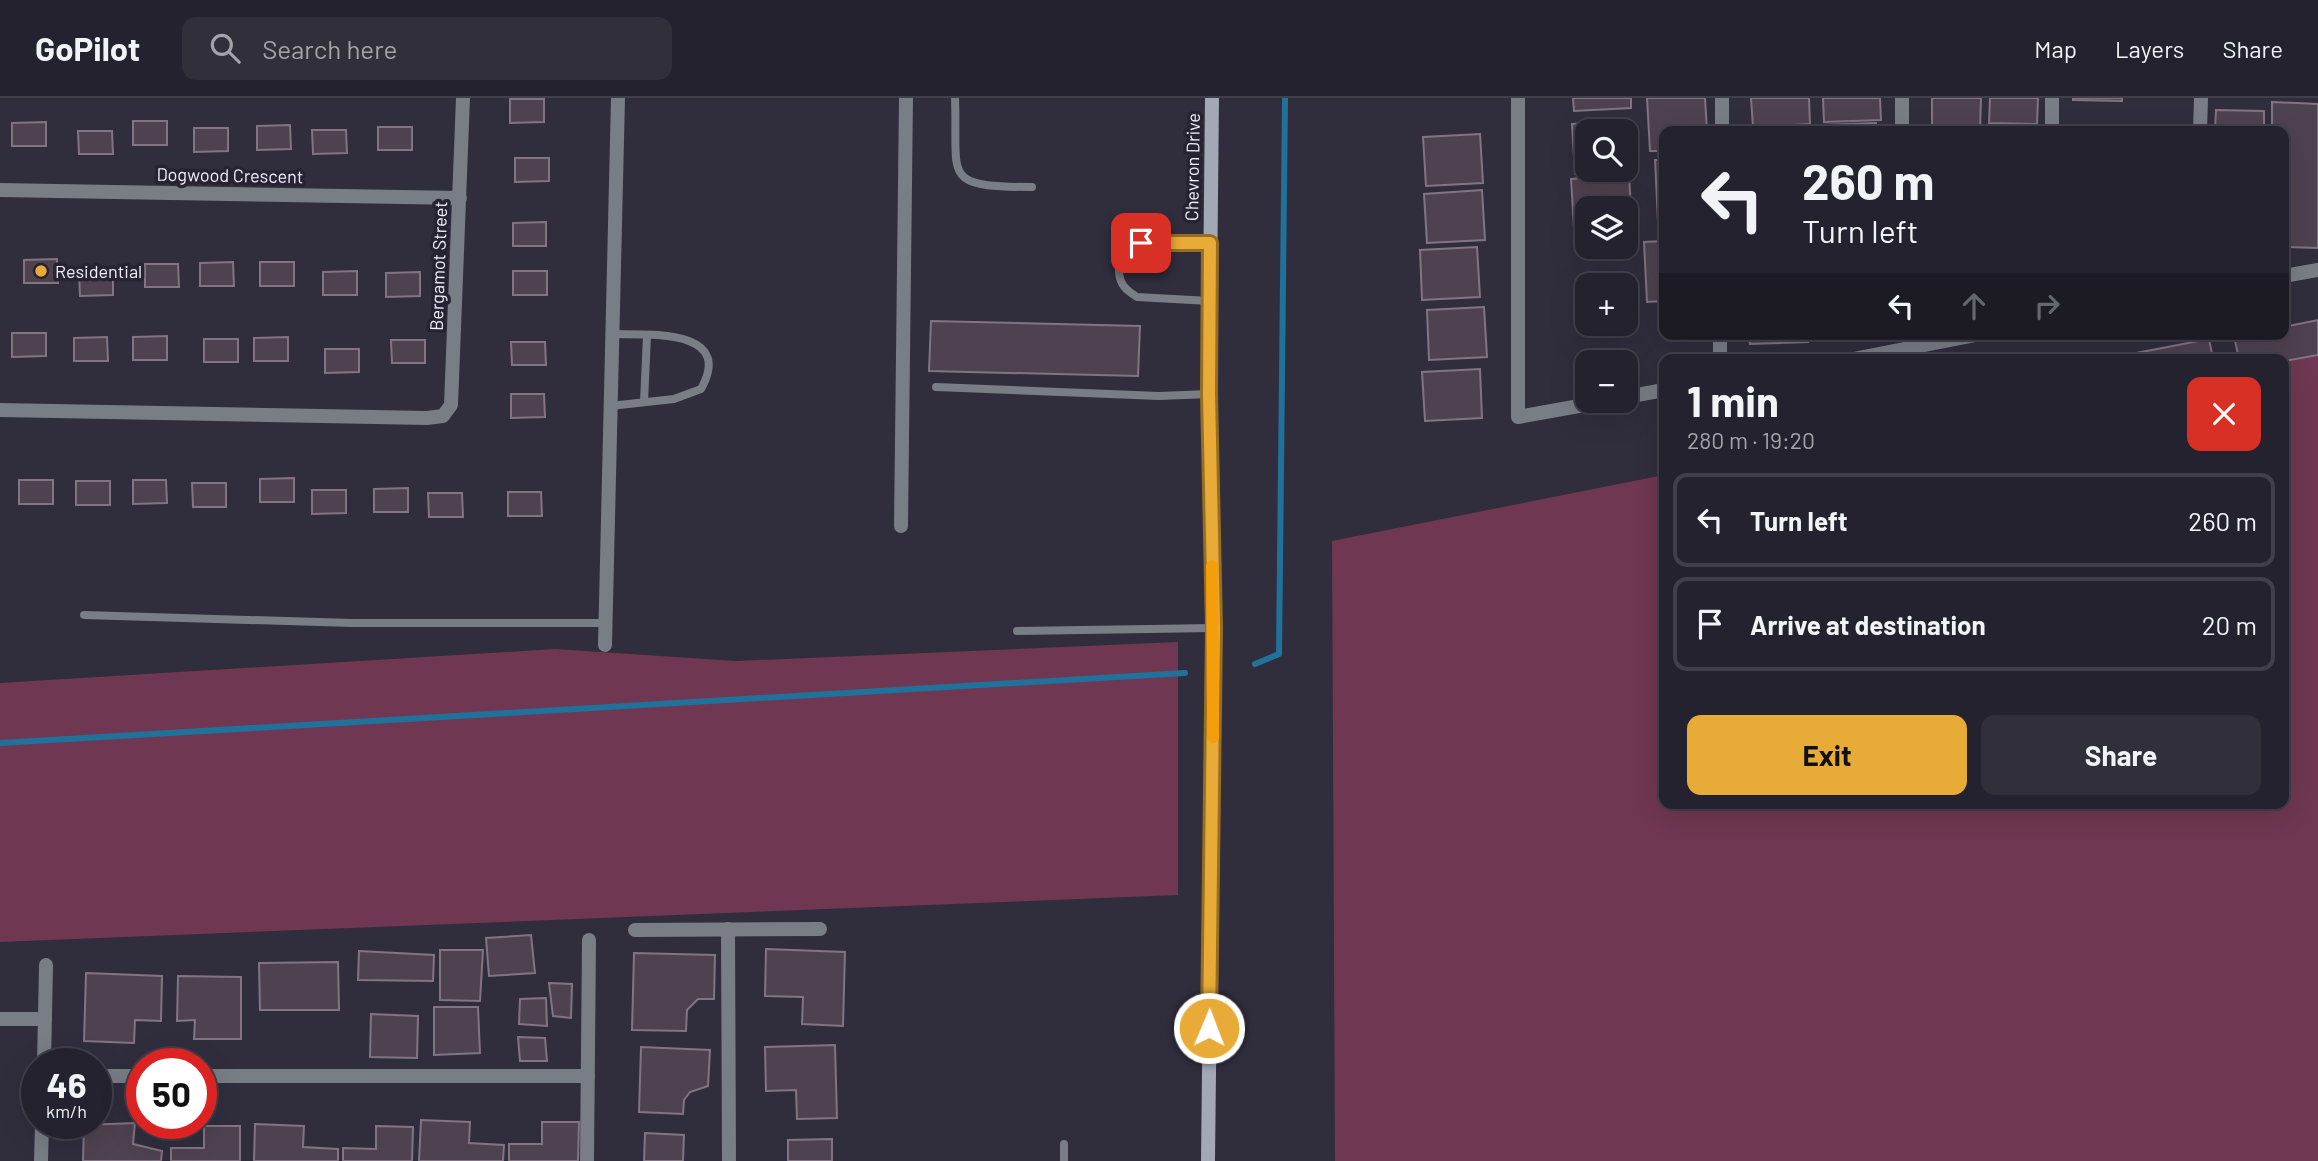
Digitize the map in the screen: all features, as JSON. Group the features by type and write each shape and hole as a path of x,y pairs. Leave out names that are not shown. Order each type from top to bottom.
{"main road":[{"name":"Chevron Drive","path":"1208,1161 1214,628 1209,394 1212,98"}],"street":[{"name":"Bergamot Street","path":"0,410 427,418 443,416 452,405 463,98"},
{"path":"605,645 618,98"},
{"path":"901,526 906,98"},
{"path":"1518,98 1518,417 1575,407"},
{"path":"1722,98 1722,126"},
{"path":"1902,98 1902,126"},
{"path":"2052,98 2052,126"},
{"path":"2200,126 2201,98"},
{"name":"Dogwood Crescent","path":"0,190 460,198"},
{"path":"2289,275 2318,270"},
{"path":"1902,340 1902,351"},
{"path":"1884,354 1953,340"},
{"path":"1638,395 1659,391"},
{"path":"728,929 729,1161"},
{"path":"635,930 820,929"},
{"path":"587,1161 589,940"},
{"path":"44,1048 46,965"},
{"path":"0,1019 45,1019"},
{"path":"217,1076 588,1076"},
{"path":"41,1161 42,1139"}],"lane":[{"path":"955,98 956,164 960,177 971,183 994,187 1032,187"},
{"path":"1210,243 1141,243 1127,249 1118,262 1120,282 1137,297 1210,301"},
{"path":"610,406 674,399 701,389 707,378 709,359 704,348 696,343 665,336 612,334"},
{"path":"644,402 648,335"},
{"path":"936,387 1159,396 1209,394"},
{"path":"85,615 352,623 606,623"},
{"path":"1017,631 1214,628"},
{"path":"1064,1144 1064,1161"}],"shaded area":[{"path":"2318,350 2318,1161 1335,1161 1332,541 1659,476 1659,809 2289,809 2289,358"},
{"path":"1178,642 1178,895 0,942 0,683 555,649 736,661"}],"building":[{"path":"1573,98 1631,98 1631,108 1574,111"},
{"path":"1647,98 1705,98 1707,126 1659,126 1659,151 1650,151"},
{"path":"1751,98 1809,98 1810,124 1753,126"},
{"path":"1823,98 1880,98 1881,120 1824,122"},
{"path":"1932,98 1981,98 1980,126 1932,126"},
{"path":"1990,98 2038,98 2037,124 1989,123"},
{"path":"2122,98 2122,101 2073,100"},
{"path":"510,99 544,99 544,122 510,123"},
{"path":"2272,102 2318,104 2318,248 2289,247 2289,126 2272,126"},
{"path":"2216,110 2264,111 2264,126 2215,126"},
{"path":"133,121 167,121 167,145 133,145"},
{"path":"46,122 46,146 12,146 12,123"},
{"path":"1876,123 1876,126 1819,126"},
{"path":"1572,124 1575,124 1575,174"},
{"path":"290,125 291,149 257,150 257,126"},
{"path":"378,127 412,127 412,150 378,150"},
{"path":"194,128 228,128 228,151 194,152"},
{"path":"312,130 346,130 347,153 313,154"},
{"path":"78,131 112,131 113,154 79,154"},
{"path":"1480,134 1483,183 1426,186 1423,137"},
{"path":"515,158 549,158 549,181 515,182"},
{"path":"1655,160 1659,160 1658,221"},
{"path":"1571,179 1575,179 1575,182 1629,182 1630,196 1575,196 1574,228"},
{"path":"1482,190 1485,240 1427,243 1424,194"},
{"path":"546,222 546,246 513,246 513,223"},
{"path":"1659,241 1659,301 1647,302 1644,242"},
{"path":"1477,247 1480,297 1422,300 1420,250"},
{"name":"Residential","path":"57,259 58,283 24,283 24,260"},
{"path":"233,262 234,286 200,286 200,263"},
{"path":"260,262 294,262 294,286 260,286"},
{"path":"145,264 178,264 179,287 145,287"},
{"path":"357,271 357,295 323,295 323,272"},
{"path":"513,271 547,271 547,295 513,295"},
{"path":"79,272 113,272 113,295 80,296"},
{"path":"420,272 420,296 386,297 386,273"},
{"path":"1484,307 1487,357 1429,360 1427,310"},
{"path":"2318,320 2318,355 2289,360 2289,354 2238,354 2235,340 2289,340 2289,326"},
{"path":"931,321 1140,326 1138,376 929,371"},
{"path":"12,333 46,333 46,356 12,357"},
{"path":"167,336 167,360 133,360 133,337"},
{"path":"107,337 108,361 74,361 74,338"},
{"path":"288,337 288,361 254,361 254,338"},
{"path":"204,339 238,339 238,362 204,362"},
{"path":"391,340 425,340 425,363 392,363"},
{"path":"1750,340 1808,342 1750,344"},
{"path":"2209,340 2212,354 2131,354"},
{"path":"511,342 545,342 546,365 512,365"},
{"path":"325,349 359,349 359,372 325,373"},
{"path":"1480,369 1482,418 1425,421 1422,372"},
{"path":"511,394 544,394 545,417 511,418"},
{"path":"294,478 294,502 260,502 260,479"},
{"path":"19,480 53,480 53,504 19,504"},
{"path":"133,480 166,480 167,503 133,504"},
{"path":"76,481 110,481 110,505 76,505"},
{"path":"192,483 226,483 226,507 193,507"},
{"path":"408,488 408,512 374,512 374,489"},
{"path":"312,490 346,490 346,513 312,514"},
{"path":"508,492 541,492 542,516 508,516"},
{"path":"428,493 462,493 463,517 429,517"},
{"path":"531,935 535,973 489,976 486,938"},
{"path":"766,949 845,952 843,1026 802,1024 803,997 765,996"},
{"path":"440,950 483,950 480,1001 440,1000"},
{"path":"359,951 434,955 433,981 358,980"},
{"path":"634,953 715,955 714,999 698,999 687,1010 686,1031 632,1030"},
{"path":"338,962 339,1010 260,1010 259,963"},
{"path":"86,973 162,976 161,1021 135,1020 134,1043 84,1041"},
{"path":"178,976 241,977 241,1039 194,1039 195,1020 177,1021"},
{"path":"549,983 572,984 571,1018 553,1016"},
{"path":"546,998 547,1026 519,1024 520,999"},
{"path":"434,1007 478,1007 480,1053 434,1055"},
{"path":"371,1014 418,1016 417,1058 370,1057"},
{"path":"518,1037 545,1038 547,1061 520,1061"},
{"path":"835,1045 837,1118 797,1119 796,1090 766,1091 765,1047"},
{"path":"641,1047 710,1050 708,1086 690,1092 684,1100 683,1114 639,1112"},
{"path":"421,1120 470,1122 469,1143 504,1145 503,1161 419,1161"},
{"path":"542,1122 579,1122 578,1161 509,1161 509,1144 542,1144"},
{"path":"126,1123 126,1139 133,1139 133,1144 162,1151 161,1161 83,1161 84,1139 112,1139 112,1124"},
{"path":"255,1124 304,1126 303,1147 338,1149 338,1161 254,1161"},
{"path":"217,1126 240,1126 240,1161 171,1161 171,1148 204,1148 204,1139 217,1139"},
{"path":"376,1126 413,1127 412,1161 343,1161 343,1148 376,1149"},
{"path":"645,1133 684,1135 683,1161 644,1161"},
{"path":"832,1139 832,1161 788,1161 788,1140"}],"waterway":[{"path":"1255,664 1279,654 1285,98"},
{"path":"0,743 1185,673"}],"slow traffic":[{"path":"1212,566 1213,737"}],"place":[{"name":"Residential","path":"41,271"}],"route":[{"path":"1141,243 1210,243 1209,394 1214,628 1209,1028"}]}
